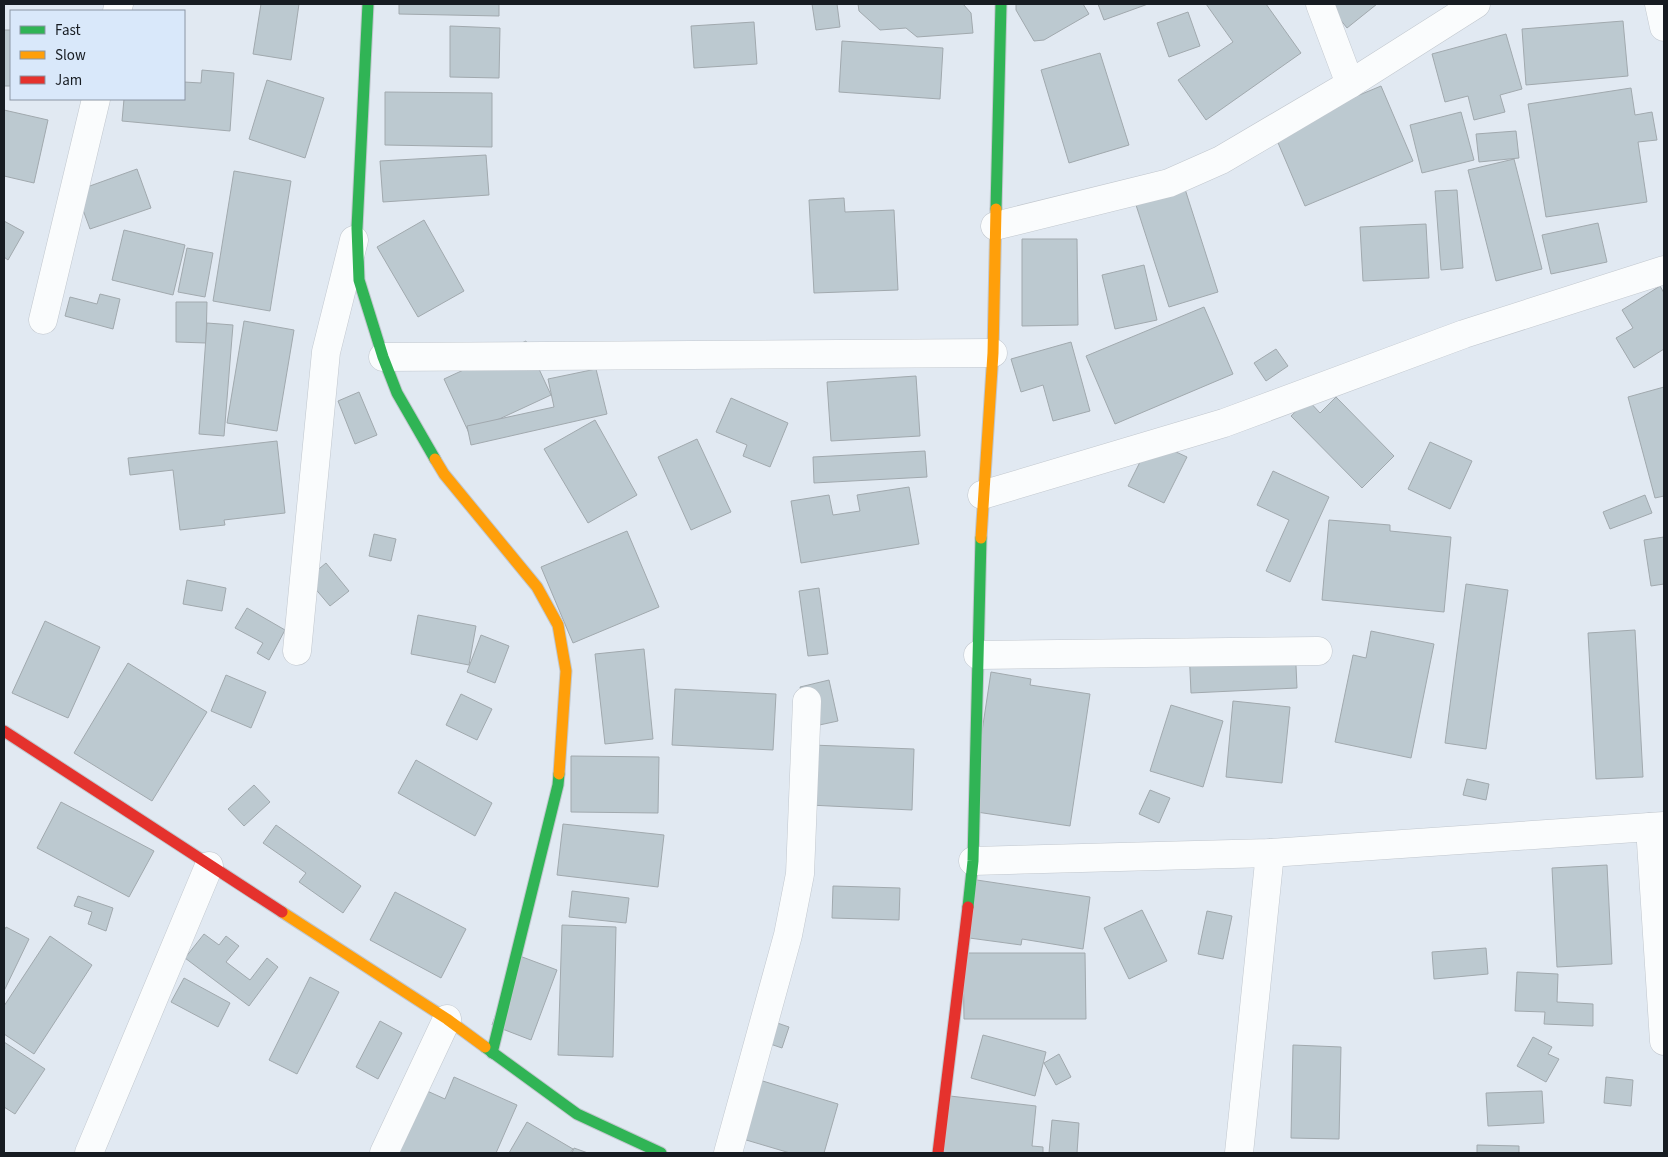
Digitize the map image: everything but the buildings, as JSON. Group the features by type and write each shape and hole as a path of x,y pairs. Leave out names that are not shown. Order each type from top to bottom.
{"street":[{"path":"368,4 357,228 359,280 383,357 397,392 444,474 537,586 558,625 566,671 558,785 492,1054"},
{"path":"938,1153 973,861 982,495 993,353 1001,4"},
{"path":"1320,4 1350,84"},
{"path":"996,226 1169,183 1221,160 1350,84 1476,4"},
{"path":"1659,4 1664,28"},
{"path":"43,320 96,100"},
{"path":"297,651 326,352 357,228"},
{"path":"982,495 1224,423 1464,334 1664,270"},
{"path":"383,357 993,353"},
{"path":"978,655 1318,651"},
{"path":"728,1153 788,935 800,874 808,701"},
{"path":"4,732 447,1020 577,1114 660,1153"},
{"path":"973,861 1270,853 1657,826 1664,1041"},
{"path":"1239,1153 1270,853"},
{"path":"89,1153 209,866"},
{"path":"384,1153 447,1020"}],"traffic: fast":[{"path":"368,4 357,228 359,280 383,357 397,393 435,459"},
{"path":"996,209 1001,4"},
{"path":"968,907 973,861 981,538"},
{"path":"492,1053 558,785 559,774"},
{"path":"485,1047 577,1114 661,1153"}],"traffic: slow":[{"path":"981,538 993,353 996,209"},
{"path":"435,459 444,474 537,587 558,625 566,671 559,774"},
{"path":"282,912 447,1019 485,1047"}],"traffic: jam":[{"path":"4,731 282,912"},
{"path":"938,1153 968,907"}]}
